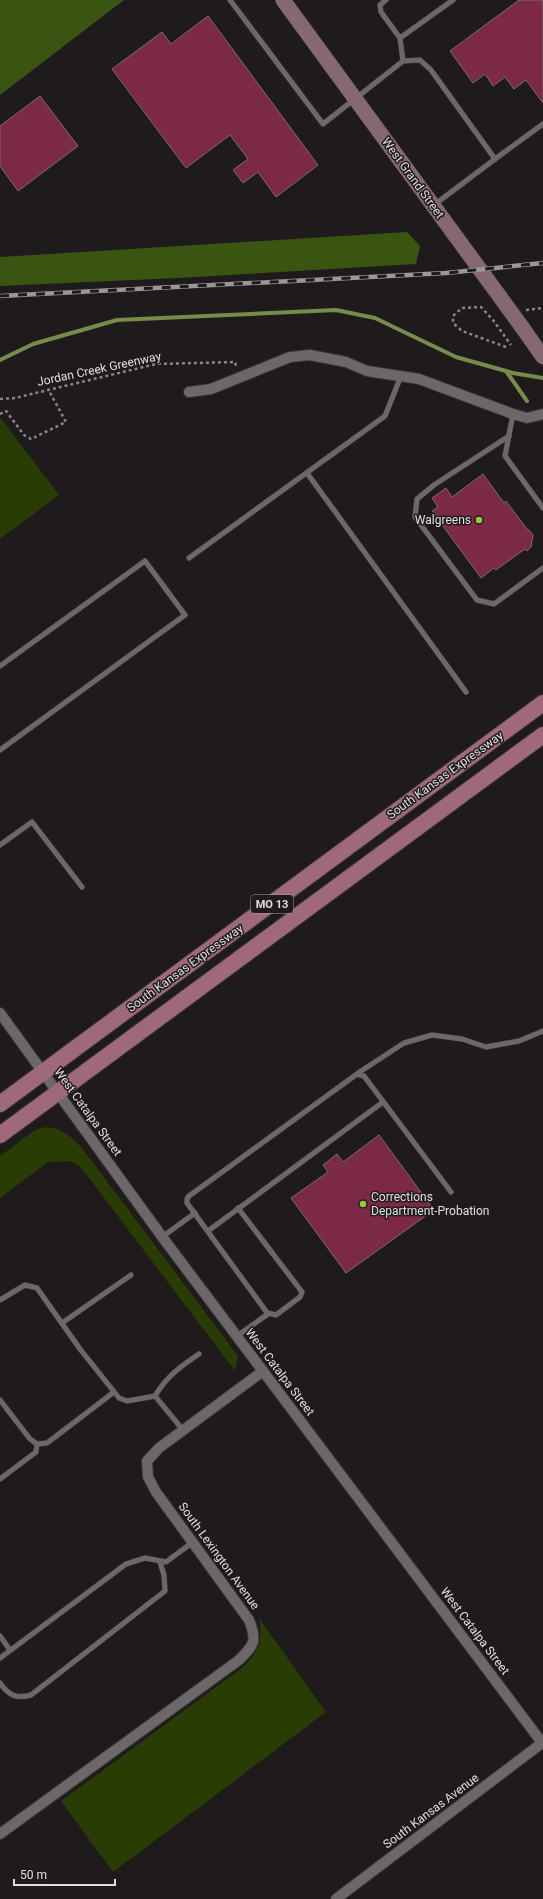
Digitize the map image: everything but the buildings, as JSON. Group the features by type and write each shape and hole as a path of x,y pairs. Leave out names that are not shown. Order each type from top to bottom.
{"main road":[{"name":"West Grand Street","path":"283,0 543,357"},
{"name":"South Kansas Expressway","path":"0,1104 543,703"},
{"name":"South Kansas Expressway","path":"0,1135 543,735"}],"street":[{"path":"189,392 211,389 290,357 310,355 346,362 367,371 419,379 527,418 543,414"},
{"name":"West Catalpa Street","path":"0,1013 162,1236 543,1743"},
{"name":"South Lexington Avenue","path":"0,1834 239,1660 251,1648 255,1635 249,1620 156,1492 148,1477 147,1461 159,1448 263,1371"},
{"name":"South Kansas Avenue","path":"336,1899 543,1743"}],"lane":[{"path":"230,0 323,124 403,61 420,60 431,70 495,158"},
{"path":"386,0 380,5 381,12 400,38 403,61"},
{"path":"400,38 453,0"},
{"path":"433,206 495,158 543,124"},
{"path":"189,558 385,416 401,376"},
{"path":"513,414 505,456 543,508"},
{"path":"508,436 417,499 415,517 477,600 494,604 543,568"},
{"path":"306,473 466,692"},
{"path":"0,666 145,561 185,615 0,750"},
{"path":"0,845 32,822 82,887"},
{"path":"238,1208 302,1292 300,1296 276,1315 268,1313 187,1203 189,1196 357,1074 404,1043 432,1035 462,1038 486,1047 519,1041 543,1031"},
{"path":"357,1074 364,1076 451,1192"},
{"path":"208,1231 383,1102"},
{"path":"162,1236 195,1213"},
{"path":"62,1323 131,1275"},
{"path":"0,1300 25,1285 37,1288 80,1350 119,1398 127,1401 155,1396"},
{"path":"237,1336 268,1313"},
{"path":"155,1396 162,1383 173,1372 199,1354"},
{"path":"0,1400 30,1439 37,1444 47,1443 114,1392"},
{"path":"155,1396 183,1430"},
{"path":"0,1479 36,1452 37,1444"},
{"path":"0,1658 126,1564 145,1558 166,1562 193,1542"},
{"path":"0,1683 10,1695 20,1698 31,1695 165,1591 160,1562"},
{"path":"0,1636 10,1650"}],"path":[{"path":"506,347 462,331 453,323 453,316 462,308 481,307 494,320 511,345"},
{"path":"521,310 543,308"},
{"name":"Jordan Creek Greenway","path":"0,399 15,398 156,364 235,362 241,377"},
{"path":"0,414 6,411 24,435 31,439 66,422 48,389"}],"green space":[{"path":"0,0 124,0 0,95"},
{"path":"407,232 420,246 416,264 178,278 0,286 0,257"},
{"path":"0,417 59,495 0,539"},
{"path":"46,1127 62,1131 82,1148 238,1356 235,1371 80,1166 69,1161 48,1162 0,1198 0,1156 35,1130"},
{"path":"259,1618 326,1712 113,1872 61,1801 242,1668 253,1656 259,1645 261,1633"}],"waterway":[{"path":"0,360 33,344 117,320 336,310 375,318 456,357 513,373 543,378"},
{"path":"506,371 527,401"}],"railway":[{"path":"0,296 446,273 543,263"}],"place":[{"name":"Walgreens","path":"479,520"},
{"name":"Corrections Department-Probation","path":"363,1204"}]}
